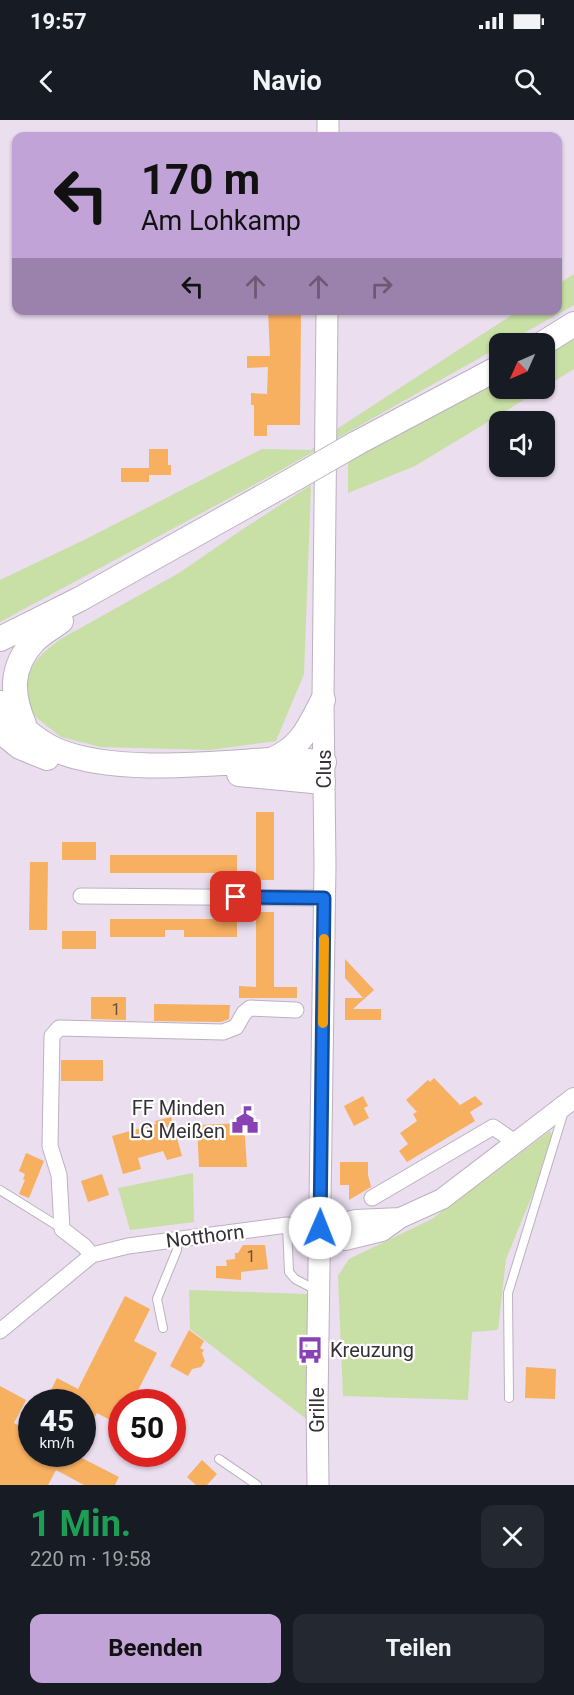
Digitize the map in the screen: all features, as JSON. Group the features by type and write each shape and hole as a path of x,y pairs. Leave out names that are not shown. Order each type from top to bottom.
{"main road":[{"name":"Clus","path":"320,1228 327,315"},
{"path":"555,336 574,324"},
{"path":"0,639 80,599 355,444 489,373"},
{"path":"8,734 16,706 13,687 19,663 34,641 67,617 80,599"},
{"path":"8,734 77,758 105,762 178,765 234,764 271,760 284,755 302,739 323,700"},
{"path":"0,703 8,734 20,747 53,760 80,767 106,770 235,773 324,772"},
{"path":"271,760 324,772"},
{"name":"Grille","path":"318,1485 320,1228"}],"street":[{"path":"81,896 324,898"},
{"path":"92,1254 62,1229 59,1175 50,1146 52,1036 59,1028 223,1032 236,1027 244,1012 250,1008 296,1010"},
{"path":"320,1228 356,1221 400,1218 442,1199 570,1101"},
{"path":"372,1198 494,1127 515,1142"},
{"name":"Notthorn","path":"0,1331 92,1254 128,1246 287,1225 320,1228"}],"lane":[{"path":"509,1398 508,1293 570,1101"},
{"path":"0,1191 62,1229"},
{"path":"287,1225 289,1272 295,1279 320,1292"},
{"path":"163,1328 157,1299 177,1250 176,1240"},
{"path":"219,1459 257,1485"}],"green space":[{"path":"574,274 574,305 562,312 562,282"},
{"path":"512,315 556,315 524,333 489,333 489,353 274,474 0,622 0,580 262,449 311,450 326,436"},
{"path":"574,339 574,369 555,381 555,349"},
{"path":"489,384 489,399 526,399 506,411 489,411 489,421 415,466 348,493 348,463 372,447"},
{"path":"311,485 304,674 276,741 210,750 101,747 61,737 38,719 31,710 25,688 33,665 42,654 59,640 179,573"},
{"path":"550,1131 554,1142 506,1259 498,1330 472,1332 468,1400 343,1396 338,1276 349,1259 432,1219"},
{"path":"193,1173 194,1222 130,1230 118,1188"},
{"path":"189,1290 307,1294 309,1421 190,1329"}],"building":[{"path":"268,315 301,315 300,425 267,425 267,436 254,436 254,405 251,405 251,393 267,394 268,367 247,368 247,356 270,356"},
{"path":"149,449 168,449 168,465 171,465 171,475 149,475"},
{"path":"121,468 149,468 149,482 121,482"},
{"path":"256,812 274,812 274,880 256,880"},
{"path":"62,842 96,842 96,860 62,860"},
{"path":"110,855 237,855 237,873 110,873"},
{"path":"30,862 48,862 47,930 29,930"},
{"path":"256,912 274,912 274,987 297,987 297,998 239,998 239,986 256,987"},
{"path":"110,919 237,919 237,937 184,937 184,930 165,930 165,937 110,937"},
{"path":"62,931 96,931 96,949 62,949"},
{"path":"345,959 374,990 353,1009 381,1009 381,1020 345,1020 345,998 363,998 345,978"},
{"path":"91,997 126,997 126,1020 91,1019"},
{"path":"154,1004 230,1005 229,1019 221,1022 154,1021"},
{"path":"61,1060 103,1060 103,1081 61,1081"},
{"path":"434,1078 460,1105 475,1096 483,1104 470,1112 475,1121 407,1162 399,1151 408,1144 400,1133 417,1121 413,1114 417,1112 406,1100 428,1080 430,1082"},
{"path":"363,1096 368,1106 364,1108 369,1118 354,1126 344,1106"},
{"path":"171,1117 182,1156 167,1160 163,1151 138,1158 141,1169 123,1174 112,1136 156,1124 155,1121"},
{"path":"244,1123 247,1167 199,1167 197,1125"},
{"path":"26,1153 44,1161 29,1198 19,1194 25,1174 19,1171"},
{"path":"340,1162 368,1162 371,1187 349,1200 349,1185 340,1185"},
{"path":"102,1174 109,1195 88,1202 81,1181"},
{"path":"243,1245 265,1245 268,1269 241,1272 241,1280 216,1278 216,1266 227,1266 226,1260 235,1259 235,1253 238,1253"},
{"path":"125,1296 150,1309 134,1341 157,1353 139,1389 108,1389 108,1419 97,1413 96,1415 96,1389 78,1389"},
{"path":"189,1330 204,1341 200,1348 204,1350 202,1353 205,1361 201,1367 192,1369 188,1376 170,1366"},
{"path":"526,1367 556,1369 555,1399 525,1398"},
{"path":"57,1378 78,1389 52,1389"},
{"path":"0,1386 18,1396 18,1415 14,1423 18,1425 18,1467 96,1465 119,1477 115,1485 84,1485 56,1470 48,1485 0,1485"},
{"path":"202,1460 217,1474 207,1485 196,1485 187,1477"}],"slow traffic":[{"path":"323,1023 324,939"}],"place":[{"name":"FF Minden LG Meißen","path":"245,1120"},
{"name":"Kreuzung","path":"310,1350"}],"route":[{"path":"236,897 324,898 320,1228"}]}
